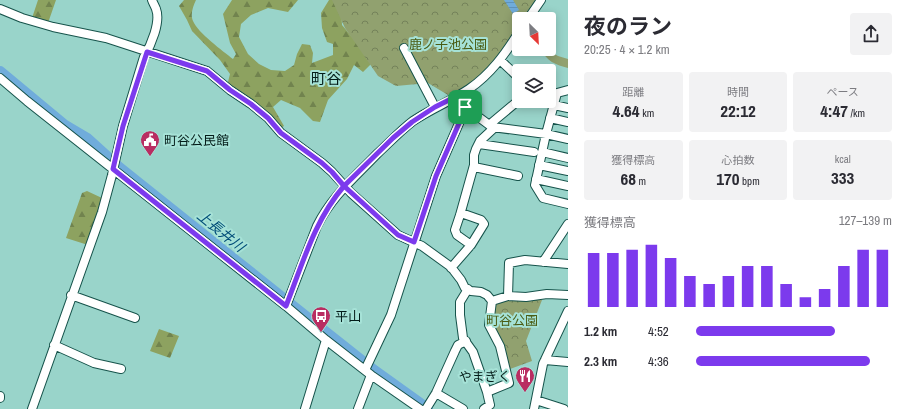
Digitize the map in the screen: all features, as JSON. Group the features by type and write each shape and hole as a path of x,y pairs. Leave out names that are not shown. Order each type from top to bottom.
{"street":[{"path":"32,409 102,212 123,126 158,20 157,9 152,0"},
{"path":"533,12 541,0"},
{"path":"0,9 28,20 53,27 106,38 207,71 230,90 251,104 268,118 281,133 322,163 344,186 398,235 422,246 452,268 465,288 488,295 492,301 489,325 500,346 509,384 487,392"},
{"path":"286,306 317,226 329,206 344,186 402,130 435,107 461,94 480,80 500,60 512,42"},
{"path":"404,48 435,107"},
{"path":"500,60 512,71"},
{"path":"0,78 286,306 326,340 420,409"},
{"path":"556,97 557,93 568,90"},
{"path":"358,409 368,372 391,315 436,176 464,112 465,107 461,94"},
{"path":"556,105 568,108"},
{"path":"465,107 492,127 546,134 568,139"},
{"path":"470,245 457,235 455,230 474,167 474,155 479,144 492,127 512,107"},
{"path":"553,108 546,134 538,152 539,165 535,185 543,198 568,204"},
{"path":"550,118 568,122"},
{"path":"479,144 538,152 568,158"},
{"path":"539,165 568,171"},
{"path":"474,167 518,176"},
{"path":"536,179 568,186"},
{"path":"452,268 484,224 481,220 461,212"},
{"path":"543,262 568,224"},
{"path":"508,296 509,263 524,260 568,264"},
{"path":"468,290 460,302 460,315 464,338 473,352 487,392 489,408"},
{"path":"492,301 508,296 526,297 547,294 568,295"},
{"path":"71,296 135,318"},
{"path":"534,409 545,360 568,311"},
{"path":"305,409 326,340"},
{"path":"426,409 436,393 458,345 466,341"},
{"path":"54,345 94,363 121,369"},
{"path":"545,360 568,362"},
{"path":"436,393 464,409"},
{"path":"536,400 564,409"}],"green space":[{"path":"38,0 56,0 48,23 32,18"},
{"path":"184,0 196,0 192,16 196,26 211,42 233,59 236,54 230,43 223,14 232,0 298,0 288,12 268,8 251,15 241,24 239,37 248,54 259,64 271,70 285,71 294,65 302,44 310,45 313,53 312,63 333,55 333,44 327,42 322,28 321,13 329,0 348,0 341,9 342,25 373,62 363,72 354,65 347,79 328,100 320,122 313,121 300,108 281,100 273,107 284,126 278,130 231,89 228,82 230,74 220,60 192,31 179,6"},
{"name":"鹿ノ子池公園","path":"332,0 537,0 529,12 512,12 512,37 498,58 469,85 448,95 428,83 396,86 378,76 345,28"},
{"path":"556,55 568,59 568,68 552,62 545,56"},
{"path":"87,191 102,198 88,245 66,238 82,193"},
{"name":"町谷公園","path":"540,298 542,300 526,341 532,361 507,370 490,322 493,302 507,299 536,300"},
{"path":"159,329 179,336 170,358 150,351"}],"water":[{"path":"504,0 513,0 519,10 512,12"}],"waterway":[{"name":"上長井川","path":"0,72 65,126 87,139 119,168 374,371 427,409"}],"place":[{"name":"町谷公民館","path":"150,157"},
{"name":"平山","path":"321,333"},
{"name":"やまぎく","path":"525,393"}],"district":[{"name":"町谷","path":"326,78"}],"route":[{"path":"465,107 436,176 414,242 398,235 344,186 322,216 317,226 286,306 113,169 123,126 144,57 147,52 207,71 221,84 251,104 268,118 281,133 322,163 344,186 393,138 423,114 461,94 465,107"}]}
